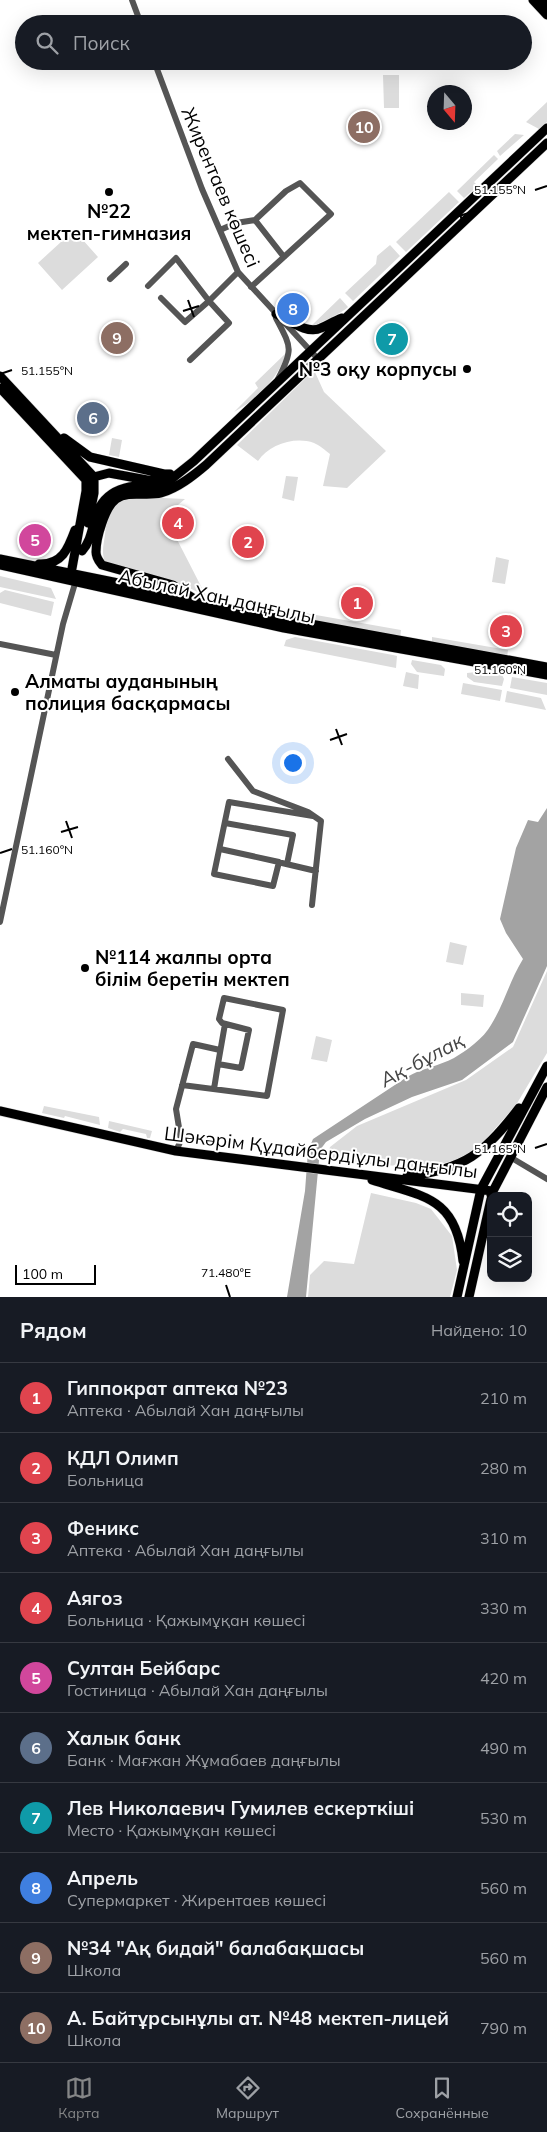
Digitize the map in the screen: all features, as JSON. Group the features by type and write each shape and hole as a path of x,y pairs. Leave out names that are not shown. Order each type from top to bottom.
{"main road":[{"path":"533,0 547,15"},
{"path":"544,0 547,4"},
{"path":"152,480 174,477 183,471 547,128"},
{"path":"202,604 173,584 102,565 97,559 96,551 106,511 116,499 130,494 163,493 178,486 206,465 547,145"},
{"path":"274,312 307,330 320,329 329,322 345,318"},
{"path":"0,376 55,434 90,478 94,493 82,551 74,578"},
{"path":"0,388 90,478"},
{"path":"55,434 90,457 164,474 183,471"},
{"path":"90,478 110,473 178,486"},
{"path":"74,578 82,517 90,478"},
{"path":"82,551 88,544 101,504 110,494 126,486 178,486"},
{"path":"12,561 43,564 58,560 68,549 82,517"},
{"name":"Абылай Хан даңғылы","path":"0,559 267,625 547,675"},
{"name":"Абылай Хан даңғылы","path":"0,566 74,578 202,604 547,667"},
{"path":"457,1297 481,1189 547,1066"},
{"path":"493,1192 547,1087"},
{"path":"389,1178 440,1170 460,1164 474,1156 491,1142 534,1089"},
{"name":"Шәкәрім Құдайбердіұлы даңғылы","path":"0,1110 176,1151 290,1167 481,1189 487,1192"},
{"path":"355,1174 430,1199 456,1227 460,1236 463,1269"},
{"path":"469,1297 487,1217"}],"street":[{"path":"132,0 138,15"},
{"name":"Жирентаев көшесі","path":"157,70 182,139 238,272 318,359"},
{"path":"220,230 236,223 255,220 286,191 300,183 331,214 251,287"},
{"path":"255,220 284,257"},
{"path":"148,286 176,258 209,301 229,323 190,360"},
{"path":"110,279 126,264"},
{"path":"161,298 185,322 238,272"},
{"path":"274,312 290,349 289,359 278,381"},
{"path":"0,922 74,578"},
{"path":"0,644 56,655"},
{"path":"228,759 253,791 321,821 312,905"},
{"path":"279,862 273,886 214,874 229,802 313,816"},
{"path":"225,823 293,835 287,864"},
{"path":"220,849 316,871"},
{"path":"182,1085 267,1096 284,1010 224,998 219,1019 225,1024 249,1030 241,1068 218,1064"},
{"path":"214,1089 225,1024"},
{"path":"176,1151 181,1140 176,1109 192,1044 220,1050"},
{"path":"510,1157 547,1179"}],"shaded area":[{"path":"383,75 399,75 399,108 384,108"},
{"path":"547,102 547,122 539,129 526,122"},
{"path":"515,134 524,135 500,156 497,151"},
{"path":"494,155 498,159 474,182 478,186 464,198 457,191"},
{"path":"449,192 459,202 406,252 396,242"},
{"path":"74,230 98,257 62,290 38,263"},
{"path":"390,245 400,256 353,301 345,293 376,264 377,256"},
{"path":"340,298 348,307 310,327"},
{"path":"287,352 278,371 266,387 251,401 234,412 258,388 255,383"},
{"path":"314,370 324,392 386,451 347,488 323,486 330,454 314,443 290,441 283,443 269,450 258,461 237,445"},
{"path":"112,438 122,440 119,457 109,455"},
{"path":"286,476 298,477 294,501 282,498"},
{"path":"141,497 185,499 165,516 206,596 181,584 105,562 103,548 106,525 111,512 114,507 124,500"},
{"path":"496,557 509,560 505,584 492,582"},
{"path":"0,576 51,588 56,599 0,587"},
{"path":"5,590 54,602 51,616 0,603 0,593"},
{"path":"299,612 401,630 400,639 298,618"},
{"path":"295,637 397,656 396,668 284,646 286,640"},
{"path":"432,637 508,650 507,657 416,639 432,641"},
{"path":"412,660 441,665 445,669 444,676 417,672 411,664"},
{"path":"406,672 419,675 418,689 403,686"},
{"path":"477,672 502,675 504,679 502,686 474,682 467,677 467,673"},
{"path":"512,677 547,683 547,695 510,688"},
{"path":"463,683 502,690 500,701 461,694"},
{"path":"507,691 541,698 546,710 505,702"},
{"path":"547,808 547,966 513,1042 462,1080 412,1097 365,1119 326,1142 320,1150 306,1297 287,1297 305,1191 308,1151 313,1139 407,1077 448,1061 464,1052 484,1035 496,1017 523,959 506,933 500,919 516,848 528,820 538,822"},
{"path":"450,942 467,946 463,965 446,962"},
{"path":"547,971 547,1053 516,1105 477,1149 455,1160 428,1168 326,1161 330,1147 357,1126 466,1080 513,1047"},
{"path":"461,993 484,995 483,1007 461,1005"},
{"path":"316,1036 332,1040 327,1062 311,1059"},
{"path":"44,1106 99,1117 100,1125 65,1116 64,1118 42,1113"},
{"path":"109,1121 152,1131 150,1138 147,1138 146,1134 123,1129 120,1132 108,1128"},
{"path":"371,1193 416,1203 431,1209 452,1236 457,1270 450,1297 308,1297 310,1275 324,1261 354,1264"}],"place":[{"name":"А. Байтұрсынұлы ат. №48 мектеп-лицей","path":"364,127"},
{"name":"№22 мектеп-гимназия","path":"109,192"},
{"name":"Апрель","path":"293,309"},
{"name":"№34 \"Ақ бидай\" балабақшасы","path":"117,338"},
{"name":"Лев Николаевич Гумилев ескерткіші","path":"392,339"},
{"name":"№3 оқу корпусы","path":"467,369"},
{"name":"Халык банк","path":"93,418"},
{"name":"Аягоз","path":"178,523"},
{"name":"Султан Бейбарс","path":"35,540"},
{"name":"КДЛ Олимп","path":"248,542"},
{"name":"Гиппократ аптека №23","path":"357,603"},
{"name":"Феникс","path":"506,631"},
{"name":"Алматы ауданының полиция басқармасы","path":"15,692"},
{"name":"№114 жалпы орта білім беретін мектеп","path":"85,968"}],"water label":[{"name":"Ақ-бұлақ","path":"422,1060"}]}
